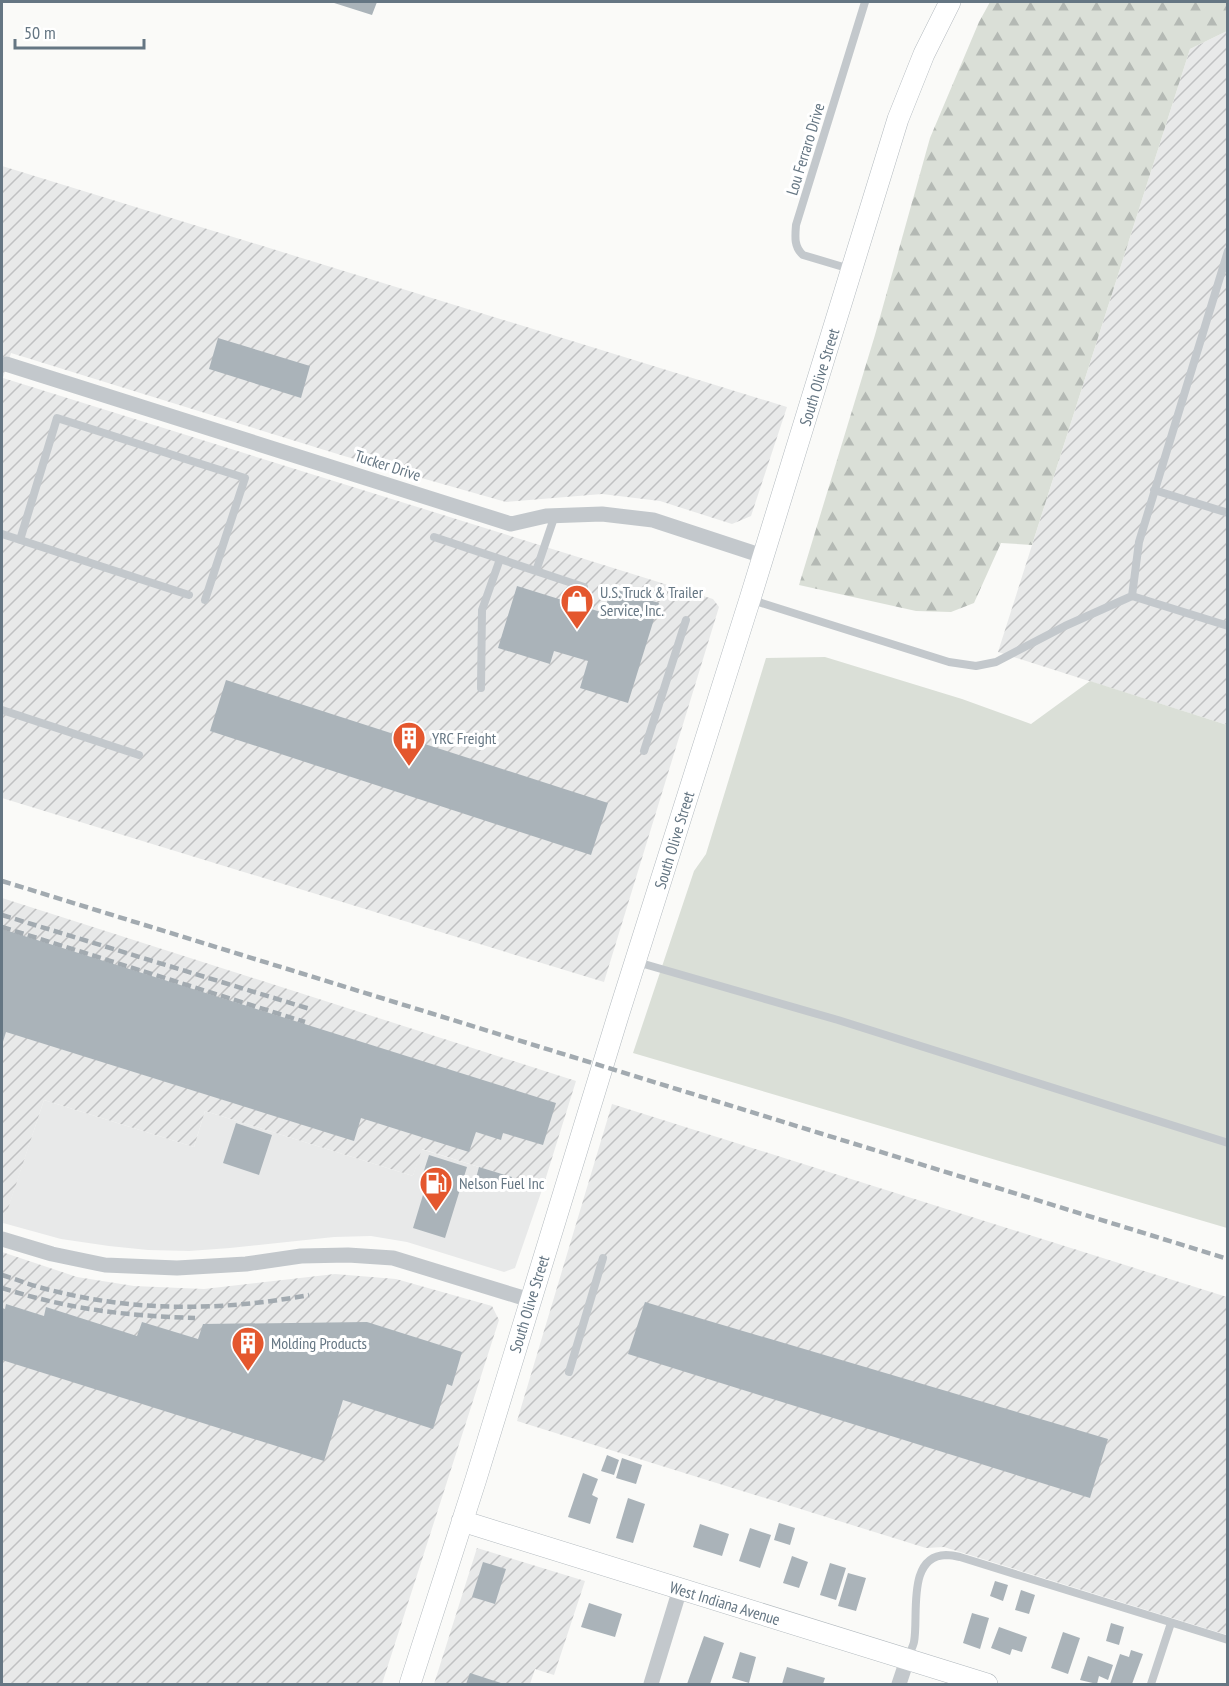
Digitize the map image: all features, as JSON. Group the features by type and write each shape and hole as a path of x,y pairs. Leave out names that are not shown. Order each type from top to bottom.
{"street":[{"name":"South Olive Street","path":"410,1684 905,99 950,2"},
{"name":"Tucker Drive","path":"4,364 511,524 555,515 602,514 653,520 763,556"},
{"path":"2,1239 52,1254 105,1264 187,1268 246,1264 301,1256 348,1255 393,1258 530,1300"},
{"name":"West Indiana Avenue","path":"462,1521 987,1684"},
{"path":"651,1684 680,1590"},
{"path":"899,1684 907,1660"}],"lane":[{"name":"Lou Ferraro Drive","path":"852,270 803,255 798,251 795,237 796,225 865,2"},
{"path":"1132,596 1138,542 1227,251"},
{"path":"20,540 57,418 234,474 244,478 206,600"},
{"path":"1154,490 1227,513"},
{"path":"536,571 555,515"},
{"path":"2,534 189,595"},
{"path":"434,537 584,587"},
{"path":"481,688 482,610 500,559"},
{"path":"750,599 949,662 976,666 996,662 1065,626 1132,596 1227,626"},
{"path":"644,751 686,620"},
{"path":"2,710 139,755"},
{"path":"635,961 828,1017 1227,1143"},
{"path":"569,1372 603,1258"},
{"path":"907,1660 914,1642 916,1594 921,1571 935,1557 946,1555 960,1557 1227,1640"},
{"path":"1151,1684 1171,1623"}],"shaded area":[{"path":"1227,31 1227,725 998,652 1190,49"},
{"path":"2,166 787,407 751,516 732,524 660,501 602,494 506,502 344,456 11,353 3,378 713,599 719,607 604,982 2,798"},
{"path":"2,898 576,1081 543,1187 422,1149 413,1176 205,1111 194,1147 44,1100 2,1227"},
{"path":"44,1100 194,1147 205,1111 413,1176 421,1149 543,1187 515,1268 504,1272 407,1242 371,1236 334,1237 189,1251 148,1250 61,1239 3,1223"},
{"path":"612,1104 1227,1297 1227,1635 944,1547 926,1548 517,1421"},
{"path":"2,1252 77,1277 134,1286 204,1289 335,1274 396,1279 492,1306 499,1320 382,1684 2,1684"},
{"path":"477,1548 585,1581 554,1675 535,1669 530,1684 434,1684"}],"green space":[{"path":"990,2 1227,2 1227,31 1190,49 1032,545 1001,543 974,603 951,612 916,611 799,585 875,335 930,138 979,22"},
{"path":"825,657 962,699 1031,724 1090,681 1227,725 1227,1228 633,1053 694,871 706,854 766,658"}],"building":[{"path":"331,2 377,2 372,15"},
{"path":"218,338 310,366 301,398 209,369"},
{"name":"U.S. Truck & Trailer Service, Inc.","path":"517,586 604,613 611,588 659,603 628,703 580,688 588,661 554,651 550,664 498,648"},
{"name":"YRC Freight","path":"226,680 608,803 591,855 210,731"},
{"path":"2,929 556,1103 543,1145 503,1133 501,1140 476,1132 469,1152 361,1118 354,1141 6,1032 2,1045"},
{"path":"236,1123 272,1135 259,1175 223,1163"},
{"path":"429,1155 467,1167 445,1238 413,1228 426,1185 420,1183"},
{"path":"479,1167 512,1177 508,1188 476,1178"},
{"path":"645,1302 1108,1439 1090,1498 628,1354"},
{"name":"Molding Products","path":"6,1304 44,1316 46,1307 137,1336 142,1322 198,1339 203,1324 367,1322 462,1352 452,1386 447,1384 433,1429 343,1400 324,1461 2,1360 2,1308 5,1309"},
{"path":"607,1455 619,1460 614,1475 601,1471"},
{"path":"622,1458 642,1465 636,1484 616,1478"},
{"path":"583,1473 598,1479 592,1495 598,1498 590,1524 568,1517"},
{"path":"628,1498 645,1504 633,1543 616,1538"},
{"path":"779,1523 795,1528 790,1545 774,1540"},
{"path":"700,1524 729,1534 722,1556 693,1547"},
{"path":"750,1528 771,1535 760,1568 739,1561"},
{"path":"792,1556 808,1562 799,1588 783,1583"},
{"path":"483,1562 506,1569 495,1604 472,1597"},
{"path":"830,1563 846,1568 836,1600 820,1595"},
{"path":"848,1573 866,1578 856,1611 838,1606"},
{"path":"995,1581 1008,1585 1003,1601 990,1596"},
{"path":"1021,1590 1035,1595 1029,1614 1015,1610"},
{"path":"589,1603 622,1614 615,1637 581,1627"},
{"path":"972,1613 989,1618 980,1649 963,1643"},
{"path":"1111,1623 1124,1627 1119,1645 1106,1641"},
{"path":"999,1627 1027,1637 1022,1652 1012,1649 1010,1655 991,1648"},
{"path":"1063,1632 1080,1638 1068,1674 1051,1668"},
{"path":"704,1636 724,1643 710,1684 687,1684"},
{"path":"1131,1650 1143,1654 1132,1684 1110,1684 1120,1654 1129,1657"},
{"path":"740,1652 756,1657 749,1683 732,1678"},
{"path":"1088,1656 1113,1665 1108,1680 1099,1676 1097,1684 1080,1680"},
{"path":"787,1667 825,1678 823,1684 782,1684"},
{"path":"470,1673 504,1684 466,1684"}],"railway":[{"path":"2,881 1228,1259"},
{"path":"2,915 310,1009"},
{"path":"2,927 305,1022"},
{"path":"2,1275 82,1297 147,1305 212,1306 309,1295"},
{"path":"2,1288 50,1301 97,1310 195,1318"}],"place":[{"name":"U.S. Truck & Trailer Service, Inc.","path":"577,630"},
{"name":"YRC Freight","path":"409,767"},
{"name":"Nelson Fuel Inc","path":"436,1212"},
{"name":"Molding Products","path":"248,1372"}]}
